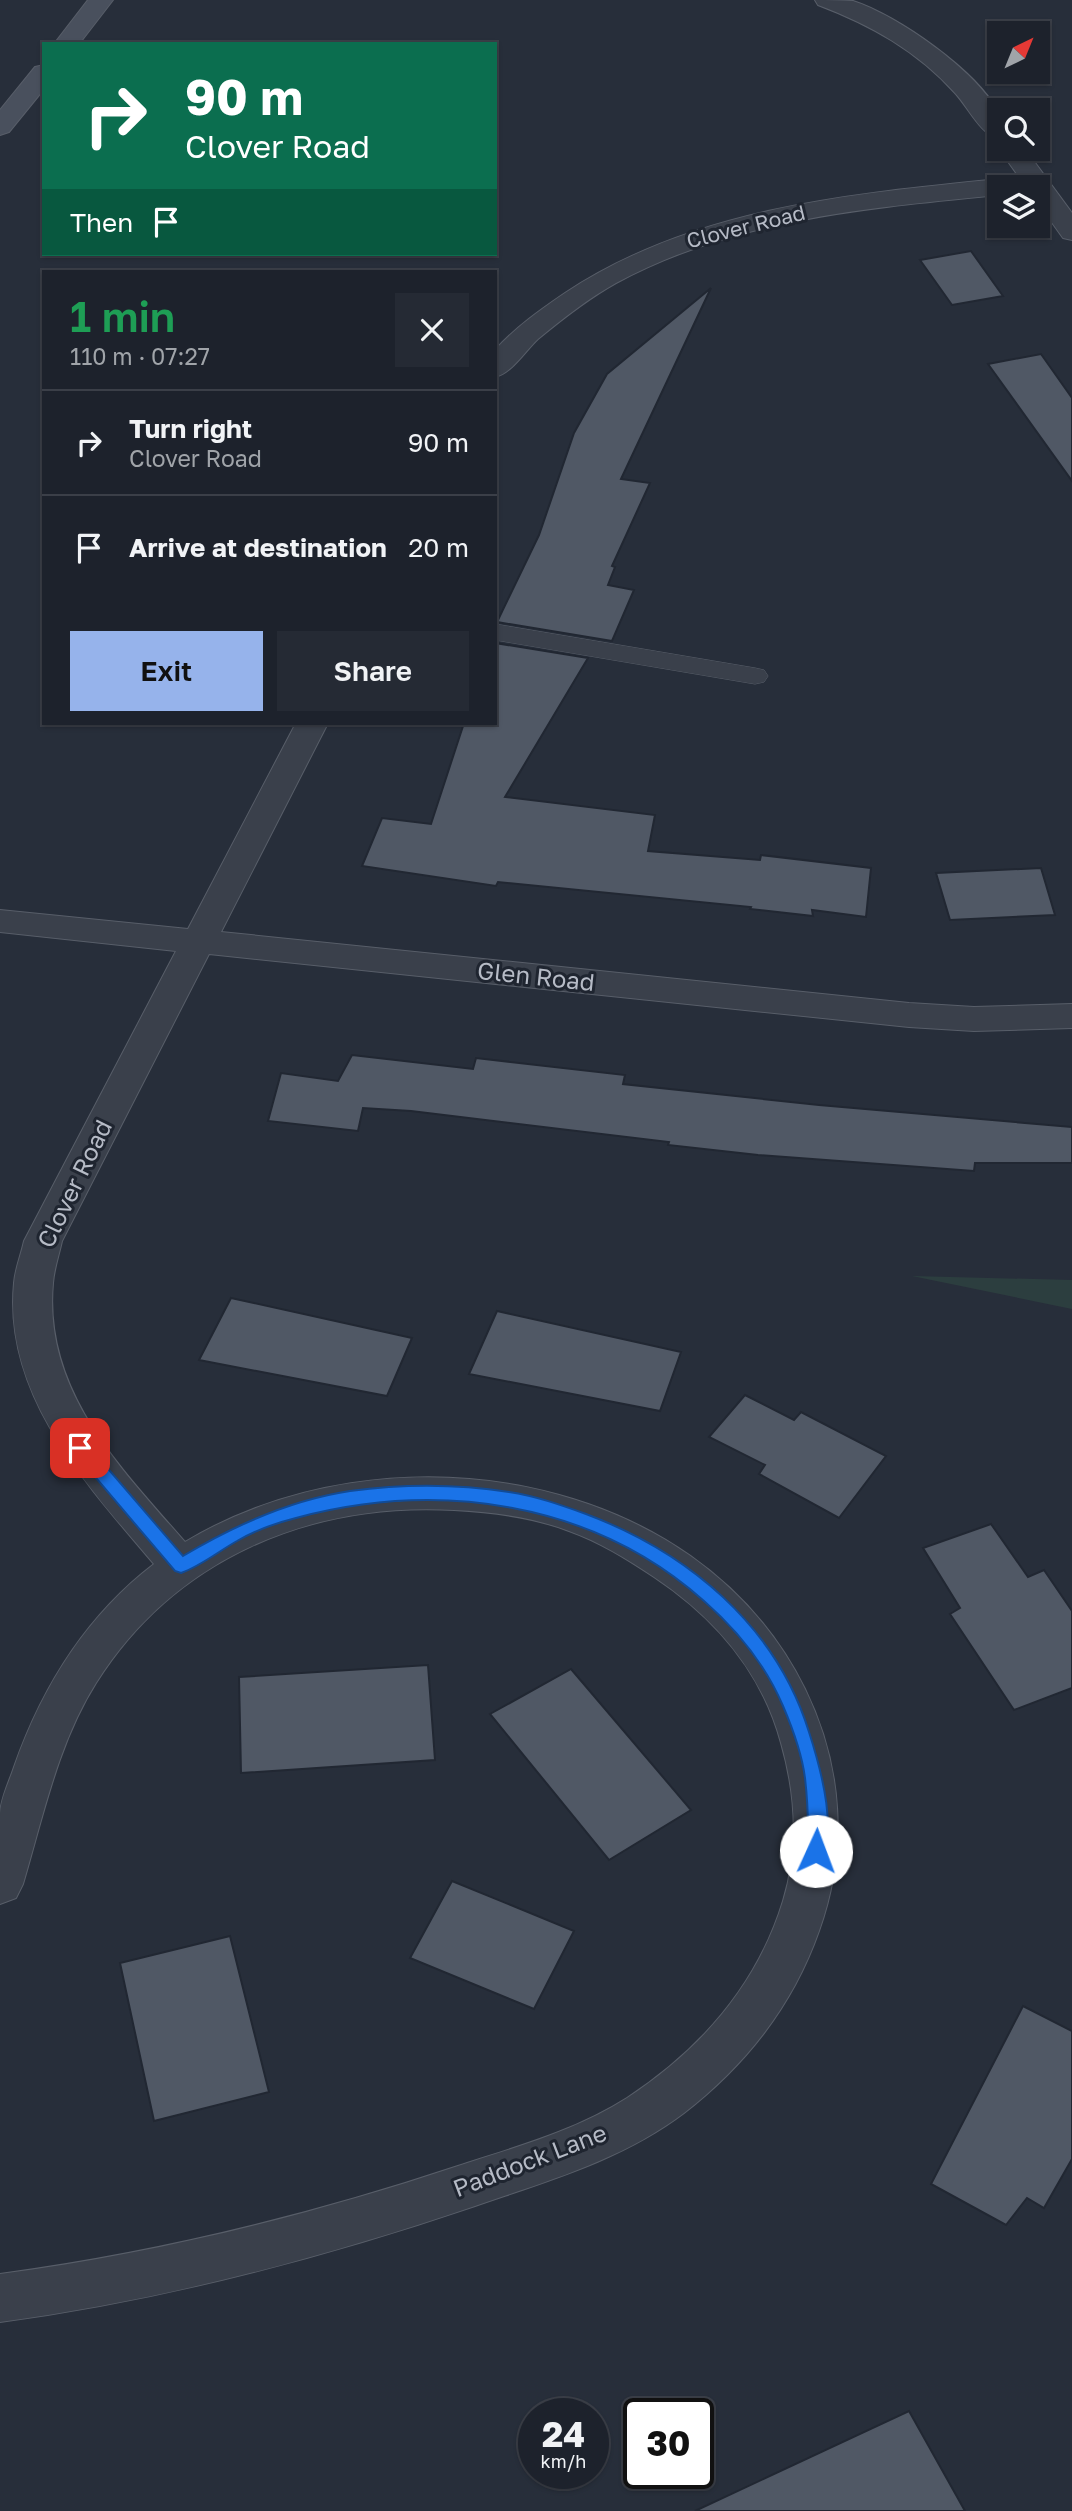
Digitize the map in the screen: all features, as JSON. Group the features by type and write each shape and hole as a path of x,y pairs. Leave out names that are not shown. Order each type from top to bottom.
{"street":[{"path":"68,42 100,0"},
{"path":"828,0 892,27 935,56 973,94 987,114"},
{"path":"0,127 42,74"},
{"name":"Clover Road","path":"497,367 526,335 580,292 664,248 710,232 835,207 987,189"},
{"path":"1050,201 1072,232"},
{"name":"Clover Road","path":"181,1566 80,1448 60,1415 36,1349 33,1285 43,1241 311,725"},
{"name":"Glen Road","path":"0,921 909,1015 974,1018 1072,1016"},
{"name":"Paddock Lane","path":"0,2298 62,2291 168,2271 376,2217 586,2144 643,2114 708,2062 751,2015 784,1962 811,1888 818,1832 814,1776 792,1705 765,1657 730,1614 687,1576 622,1535 535,1504 430,1492 349,1498 290,1512 233,1535 181,1566"},
{"path":"0,1884 49,1733 66,1698 96,1648 149,1590 181,1566"}],"lane":[{"path":"497,632 755,676"}],"shaded area":[{"path":"912,1276 1072,1280 1072,1309"}],"building":[{"path":"971,251 1003,296 952,305 920,260"},
{"path":"711,288 621,479 650,483 612,566 615,567 608,585 634,590 612,641 497,622 539,535 574,433 607,374"},
{"path":"1041,354 1072,398 1072,481 988,364"},
{"path":"497,643 588,658 505,797 655,815 648,851 760,860 761,855 871,868 866,917 812,910 813,916 750,909 751,907 498,882 496,886 362,866 382,818 431,824 463,725 497,725"},
{"path":"1041,868 1055,915 950,920 936,873"},
{"path":"352,1055 473,1069 476,1058 625,1075 623,1084 819,1105 1072,1127 1072,1163 975,1163 974,1171 758,1155 411,1111 363,1108 358,1131 268,1121 281,1073 338,1081"},
{"path":"231,1298 412,1338 387,1396 199,1360"},
{"path":"497,1311 681,1352 660,1411 469,1374"},
{"path":"745,1395 794,1420 801,1412 886,1456 839,1518 759,1474 765,1465 709,1437"},
{"path":"991,1524 1028,1577 1044,1570 1072,1611 1072,1688 1014,1710 950,1614 960,1608 923,1548"},
{"path":"428,1665 435,1760 241,1773 239,1677"},
{"path":"571,1669 691,1810 609,1860 490,1714"},
{"path":"452,1881 574,1931 534,2009 410,1958"},
{"path":"230,1936 269,2092 154,2121 120,1963"},
{"path":"1023,2006 1072,2031 1072,2159 1044,2208 1027,2198 1006,2225 931,2184"},
{"path":"909,2411 965,2511 695,2511"}],"route":[{"path":"80,1448 181,1566 233,1535 290,1512 349,1498 430,1492 509,1499 548,1507 622,1535 687,1576 730,1614 765,1657 792,1705 814,1776 818,1832 816,1851"}]}
